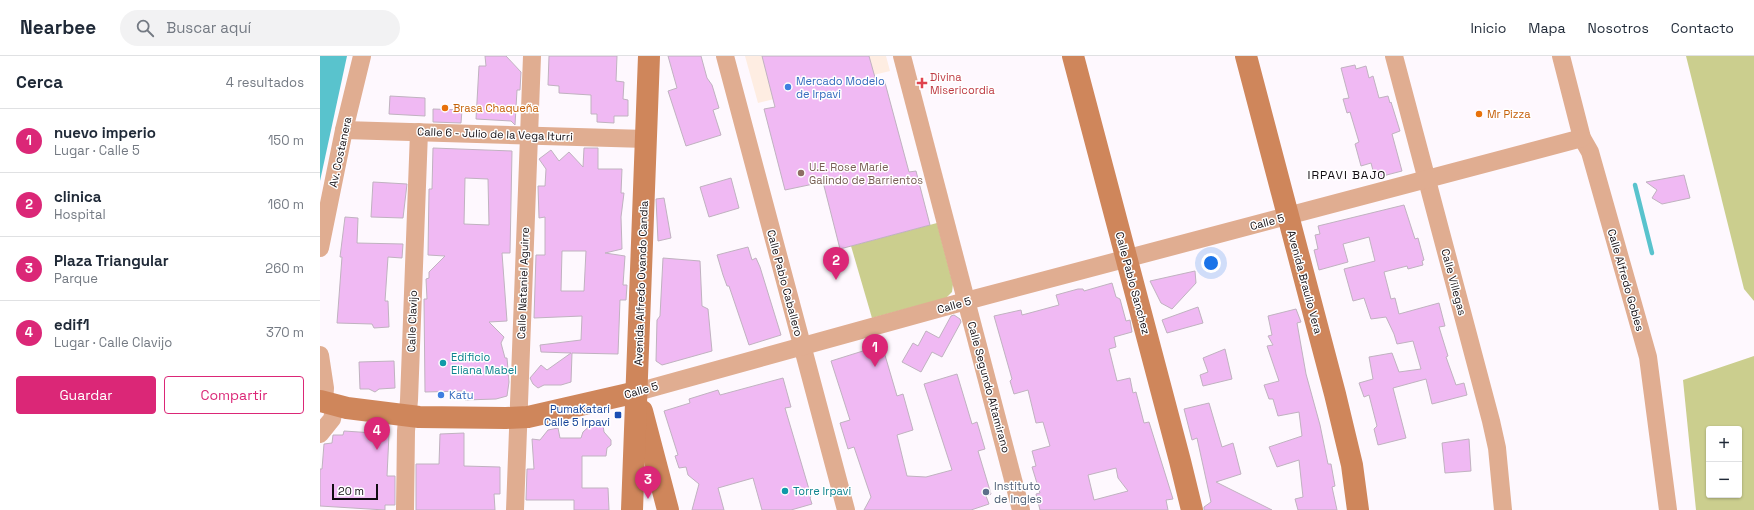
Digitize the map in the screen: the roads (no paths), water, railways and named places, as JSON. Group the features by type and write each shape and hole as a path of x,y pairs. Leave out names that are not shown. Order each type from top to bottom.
{"main road":[{"name":"Avenida Alfredo Ovando Candia","path":"632,510 649,56"},
{"name":"Calle Pablo Sanchez","path":"1073,56 1192,510"},
{"name":"Avenida Braulio Vera","path":"1246,56 1342,423 1352,465 1358,510"},
{"name":"Calle 5","path":"326,403 420,417 528,417 637,392"},
{"path":"637,392 668,510"}],"street":[{"name":"Av. Costanera","path":"320,248 344,130 362,56"},
{"name":"Calle Nataniel Aguirre","path":"515,510 532,56"},
{"name":"Calle Pablo Caballero","path":"725,56 846,510"},
{"name":"Calle Segundo Altamirano","path":"902,56 1020,510"},
{"name":"Calle Villegas","path":"1394,56 1491,421 1497,448 1503,510"},
{"name":"Calle Alfredo Gobles","path":"1561,56 1582,138 1590,152 1648,357 1668,510"},
{"name":"Calle 6 - Julio de la Vega Iturri","path":"344,130 646,139"},
{"name":"Calle Clavijo","path":"405,510 407,416 419,132"},
{"name":"Calle 5","path":"637,392 966,301 1126,260 1426,178 1582,138"},
{"path":"320,355 326,403 332,419 320,434"}],"water":[{"path":"320,56 347,56 320,181"}],"waterway":[{"path":"1635,185 1652,253"}],"place":[{"name":"Divina Misericordia","path":"922,83"},
{"name":"Mercado Modelo de Irpavi","path":"788,87"},
{"name":"Brasa Chaqueña","path":"445,108"},
{"name":"Mr Pizza","path":"1479,114"},
{"name":"U.E. Rose Marie Galindo de Barrientos","path":"801,173"},
{"name":"clinica","path":"836,280"},
{"name":"Edificio Eliana Mabel","path":"443,363"},
{"name":"nuevo imperio","path":"875,367"},
{"name":"Katu","path":"441,395"},
{"name":"PumaKatari Calle 5 Irpavi","path":"618,415"},
{"name":"edif1","path":"377,450"},
{"name":"Torre Irpavi","path":"785,491"},
{"name":"Instituto de Ingles","path":"986,492"},
{"name":"Plaza Triangular","path":"648,499"}],"district":[{"name":"IRPAVI BAJO","path":"1347,175"}]}
